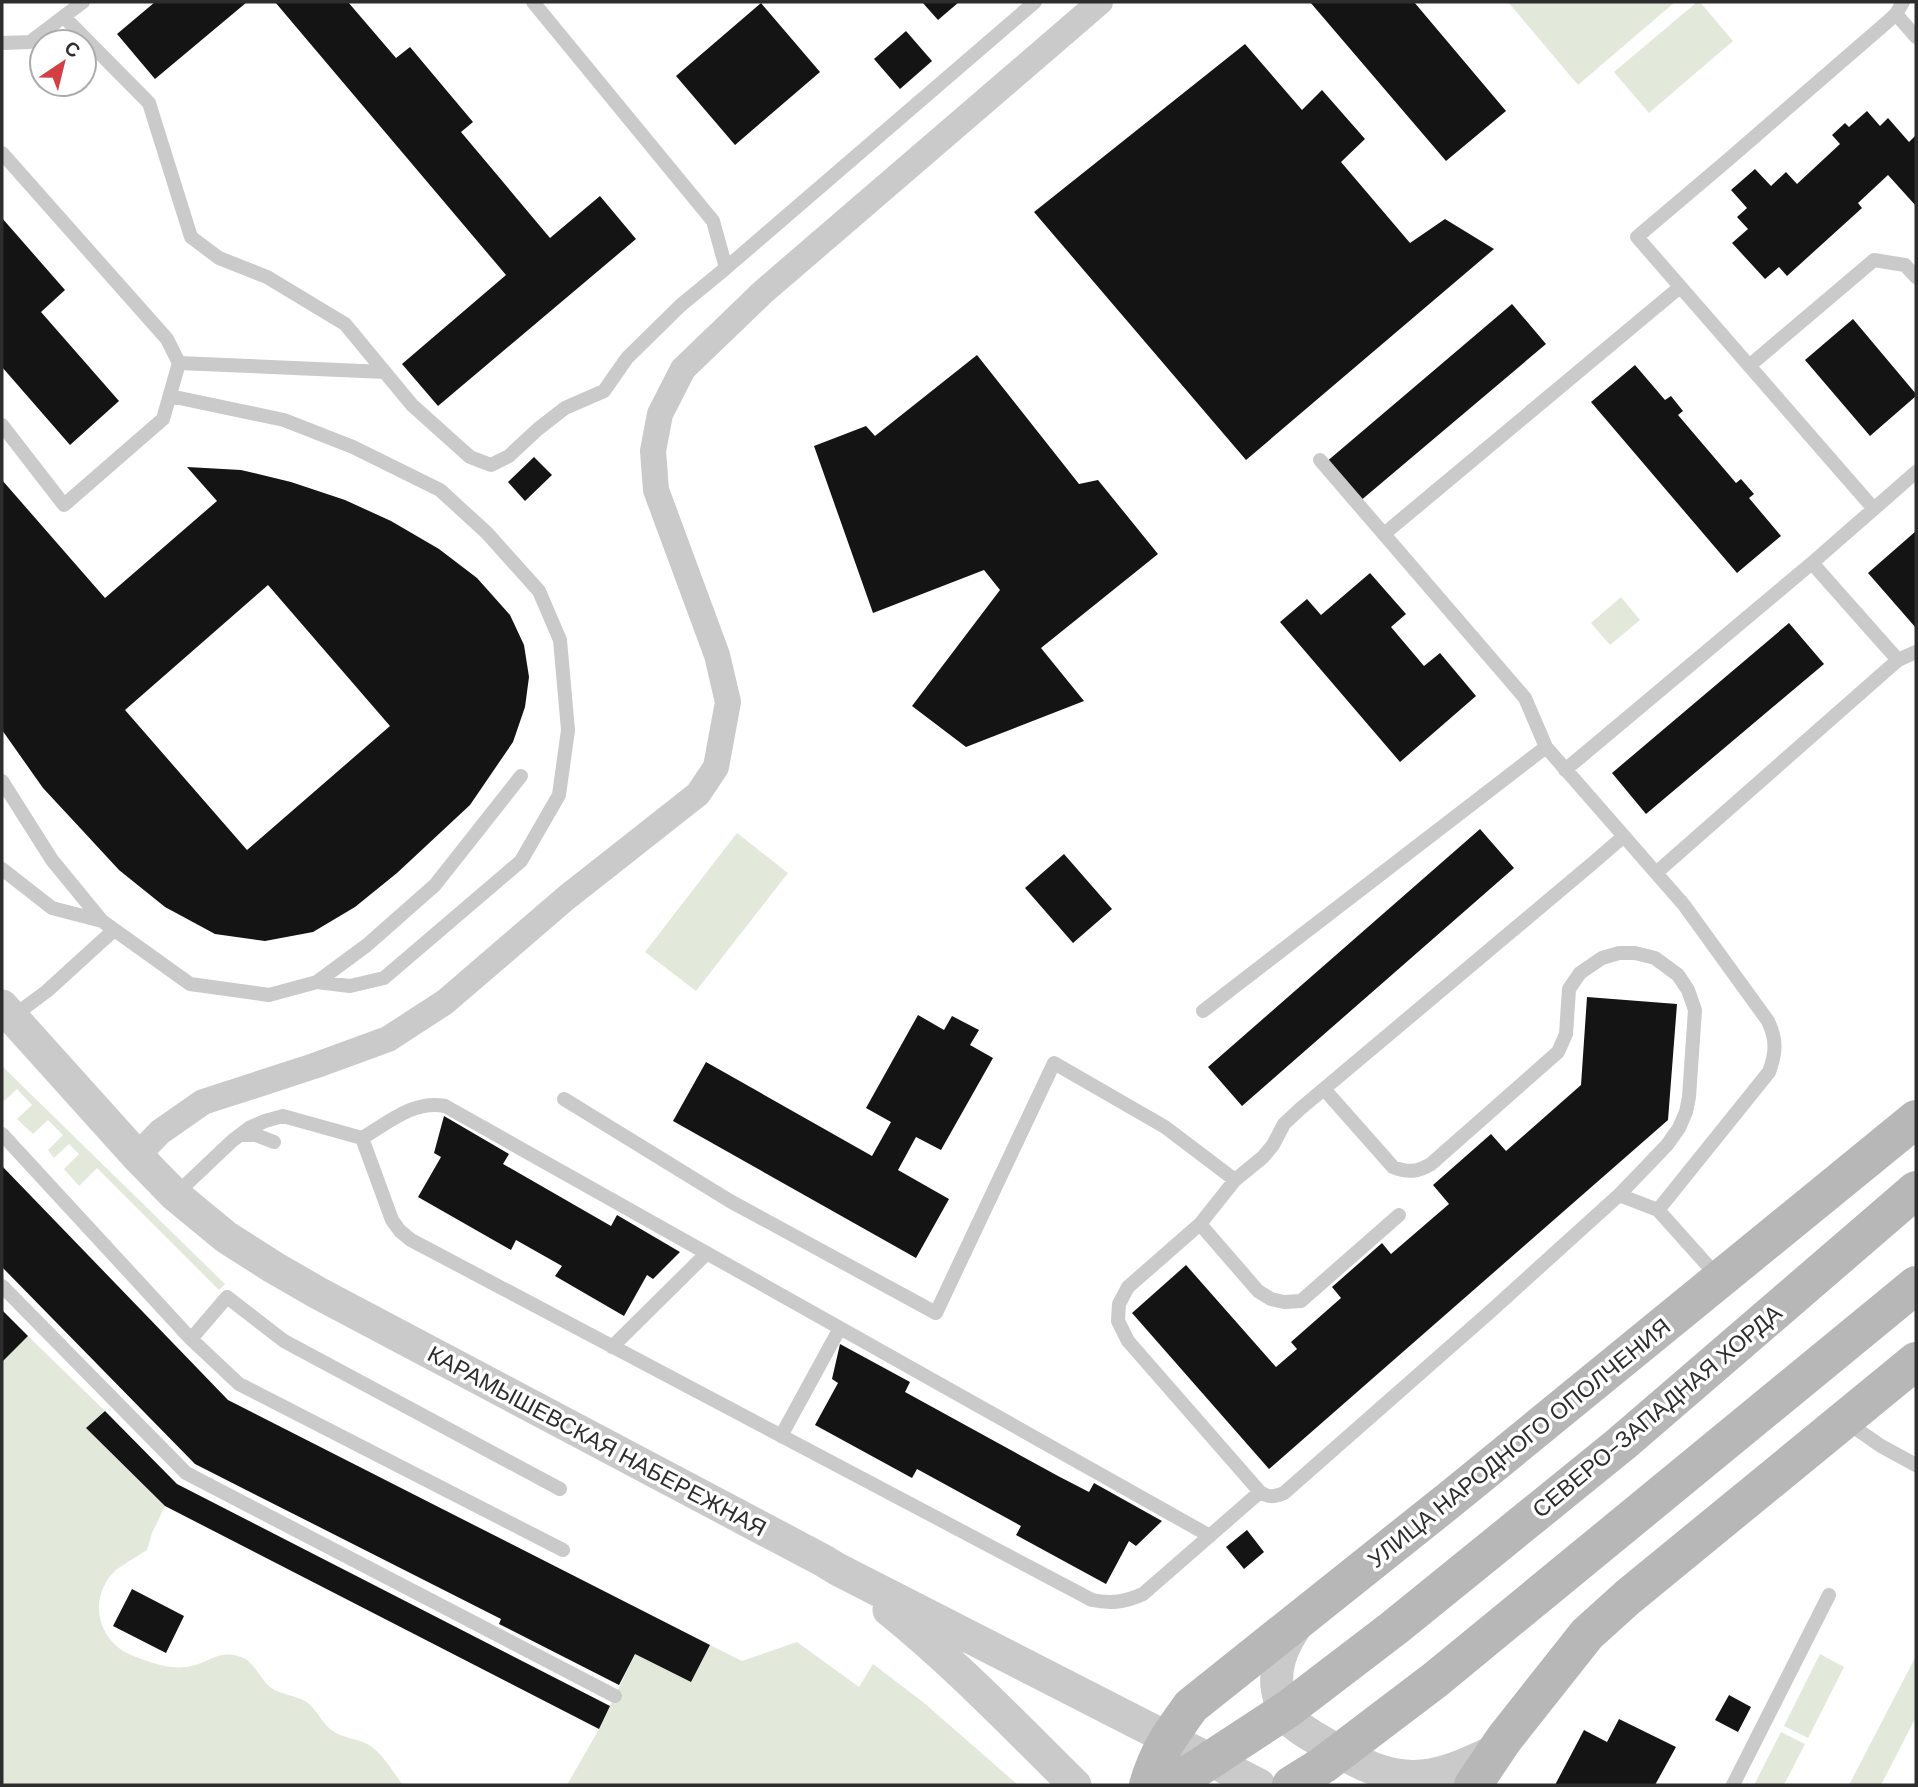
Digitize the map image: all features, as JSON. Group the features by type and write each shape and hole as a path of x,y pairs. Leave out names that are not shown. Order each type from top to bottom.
{"main road":[{"name":"УЛИЦА НАРОДНОГО ОПОЛЧЕНИЯ","path":"1148,1785 1155,1760 1191,1706 1916,1119"},
{"name":"СЕВЕРО-ЗАПАДНАЯ ХОРДА","path":"1172,1785 1288,1709 1394,1628 1621,1444 1916,1190"},
{"path":"1291,1785 1323,1765 1436,1680 1916,1285"},
{"path":"1473,1785 1587,1634 1628,1597 1916,1362"}],"street":[{"path":"136,1156 160,1132 203,1102 388,1039 445,1002 566,898 698,794 716,767 728,702 717,655 656,490 653,451 660,414 683,369 763,292 1100,2"},
{"name":"КАРАМЫШЕВСКАЯ НАБЕРЕЖНАЯ","path":"5,1010 136,1156 175,1195 226,1237 273,1267 838,1569 1259,1785"},
{"path":"838,1569 959,1671 1074,1785"},
{"path":"1302,1618 1286,1640 1278,1662 1276,1691 1285,1716 1308,1733 1363,1765 1394,1775 1422,1776 1460,1767 1497,1750"}],"lane":[{"path":"2,43 30,43 83,2"},
{"path":"64,17 149,103 191,237 219,258 267,277 345,324 412,405 470,457 491,465 509,456 565,408 604,391 627,358 681,305 1035,2"},
{"path":"539,4 713,221 726,268"},
{"path":"1874,509 1637,236 1760,132 1899,8 1916,37"},
{"path":"2,153 167,339 180,363 163,419 64,505 2,425"},
{"path":"1749,366 1874,260 1905,265 1916,277"},
{"path":"1384,534 1680,287"},
{"path":"180,363 385,372"},
{"path":"170,396 284,420 353,447 440,490 487,533 539,591 559,640 568,730 559,796 521,861 384,978 350,986 317,982"},
{"path":"1321,460 1525,698 1546,747 1684,905 1769,1021 1776,1044 1769,1072 1658,1210"},
{"path":"1565,770 1916,472"},
{"path":"1812,563 1898,660"},
{"path":"1656,873 1898,660 1916,652"},
{"path":"1203,1011 1546,747"},
{"path":"2,781 52,860 102,921 190,984 268,995 317,982 367,945 435,885 521,776"},
{"path":"1324,1089 1393,1167 1403,1171 1422,1170 1558,1052 1566,1034 1569,989 1580,973 1602,958 1619,953 1635,953 1655,958 1678,975 1688,990 1695,1010 1686,1112 1679,1128 1662,1150 1619,1195 1284,1493 1275,1497 1267,1496 1260,1492 1128,1341 1118,1321 1119,1304 1128,1287 1200,1224 1235,1180 1264,1157 1289,1119 1324,1089 1624,836"},
{"path":"2,869 52,908 102,921"},
{"path":"5,1010 47,991 114,930"},
{"path":"564,1100 730,1201 936,1313 1054,1063 1165,1127 1235,1180"},
{"path":"175,1195 242,1135 265,1121 283,1116 362,1138 419,1106 445,1106 1210,1536"},
{"path":"2,1134 191,1339 239,1384 563,1550"},
{"path":"242,1135 256,1135 274,1142"},
{"path":"362,1138 386,1208 400,1231 411,1240 1092,1600 1125,1602 1143,1594 1260,1492"},
{"path":"1619,1195 1658,1210 1720,1280"},
{"path":"1200,1224 1258,1291 1284,1303 1301,1301 1399,1215"},
{"path":"612,1346 707,1253"},
{"path":"2,1286 186,1473 615,1696"},
{"path":"191,1339 227,1297 284,1341 560,1489"},
{"path":"781,1436 840,1328"},
{"path":"1844,1421 1916,1465"},
{"path":"1733,1785 1829,1595"}],"shaded area":[{"path":"1508,2 1675,2 1578,85"},
{"path":"1700,2 1733,41 1649,113 1614,72"},
{"path":"1621,597 1640,620 1610,645 1591,623"},
{"path":"737,833 788,873 696,991 645,952"},
{"path":"2,1066 225,1284 219,1290 97,1168 79,1186 64,1169 79,1154 69,1144 54,1158 48,1150 63,1135 48,1120 33,1134 17,1119 32,1105 17,1089 2,1103"},
{"path":"28,1336 105,1411 87,1428 165,1506 147,1550 116,1570 107,1580 99,1604 103,1627 109,1638 129,1654 168,1667 191,1666 227,1654 246,1659 270,1687 305,1701 335,1732 374,1749 403,1785 8,1785 2,1782 2,1362"},
{"path":"797,1642 859,1687 873,1664 923,1702 1018,1785 567,1785 599,1729 635,1654 691,1682 710,1645 742,1661"},
{"path":"1820,1654 1844,1667 1808,1738 1784,1726"},
{"path":"1916,1656 1916,1717 1881,1785 1849,1785"},
{"path":"1781,1732 1805,1744 1784,1785 1754,1785"}],"building":[{"path":"155,2 247,2 155,79 117,34"},
{"path":"275,2 348,2 396,58 410,47 473,122 461,132 550,238 600,196 636,239 438,406 402,364 506,275"},
{"path":"922,2 959,2 938,20"},
{"path":"1310,2 1414,2 1506,111 1446,161"},
{"path":"761,3 820,72 735,145 676,76"},
{"path":"906,31 932,61 900,89 874,59"},
{"path":"1245,44 1302,110 1322,90 1365,139 1341,162 1410,243 1445,219 1494,249 1246,460 1034,212"},
{"path":"1867,111 1880,126 1888,118 1909,142 1916,135 1916,206 1888,175 1858,203 1862,208 1787,276 1779,267 1765,279 1732,243 1748,229 1737,217 1747,208 1731,190 1755,169 1771,186 1786,172 1797,184 1840,144 1832,135 1845,123 1849,127"},
{"path":"2,218 65,290 41,312 119,401 70,445 2,367"},
{"path":"1512,304 1546,344 1359,502 1325,463"},
{"path":"1853,319 1916,394 1870,436 1805,360"},
{"path":"977,355 1079,484 1098,480 1158,554 1041,648 1084,701 966,747 912,706 1000,590 984,570 873,613 814,446 866,426 875,436"},
{"path":"1635,365 1665,400 1671,396 1683,411 1678,415 1736,483 1741,479 1754,494 1749,498 1781,536 1737,573 1591,402"},
{"path":"534,457 552,475 525,501 508,482"},
{"path":"187,467 241,470 291,482 345,500 391,521 439,549 477,578 510,615 524,645 529,677 525,707 513,742 470,805 397,873 355,907 313,932 265,941 215,934 165,907 119,870 43,788 2,730 2,480 105,598 217,501","holes":["268,585 390,726 247,850 125,710"]},
{"path":"1916,531 1916,628 1868,573"},
{"path":"1370,573 1406,614 1391,627 1424,666 1440,653 1476,696 1400,762 1280,622 1307,599 1321,615"},
{"path":"1789,623 1824,664 1646,814 1612,773"},
{"path":"1480,829 1514,868 1242,1106 1208,1067"},
{"path":"1064,854 1112,909 1073,943 1025,888"},
{"path":"1587,997 1677,1004 1668,1120 1269,1469 1132,1313 1186,1265 1276,1367 1297,1349 1291,1342 1341,1298 1332,1287 1382,1243 1391,1254 1449,1204 1433,1185 1491,1134 1506,1151 1581,1085"},
{"path":"918,1015 944,1030 952,1016 979,1030 970,1045 993,1058 941,1150 916,1137 898,1170 949,1199 916,1258 673,1121 706,1062 872,1156 891,1122 866,1108"},
{"path":"444,1116 509,1154 503,1164 611,1226 617,1215 680,1252 653,1279 647,1275 624,1316 555,1276 562,1266 516,1240 511,1250 418,1197 441,1157 434,1153"},
{"path":"2,1166 228,1400 710,1645 691,1682 635,1654 619,1685 499,1624 501,1619 195,1464 2,1267"},
{"path":"2,1310 28,1336 2,1362"},
{"path":"840,1344 910,1382 905,1392 1089,1492 1094,1483 1162,1521 1136,1546 1129,1541 1106,1584 1016,1535 1021,1526 917,1469 912,1478 815,1425 838,1383 832,1379"},
{"path":"105,1411 177,1484 610,1706 599,1729 165,1506 86,1428"},
{"path":"1247,1530 1264,1552 1244,1569 1226,1547"},
{"path":"132,1589 184,1616 166,1653 113,1626"},
{"path":"1729,1695 1751,1707 1738,1732 1715,1720"},
{"path":"1619,1719 1676,1747 1655,1785 1555,1785 1584,1730 1607,1742"}]}
